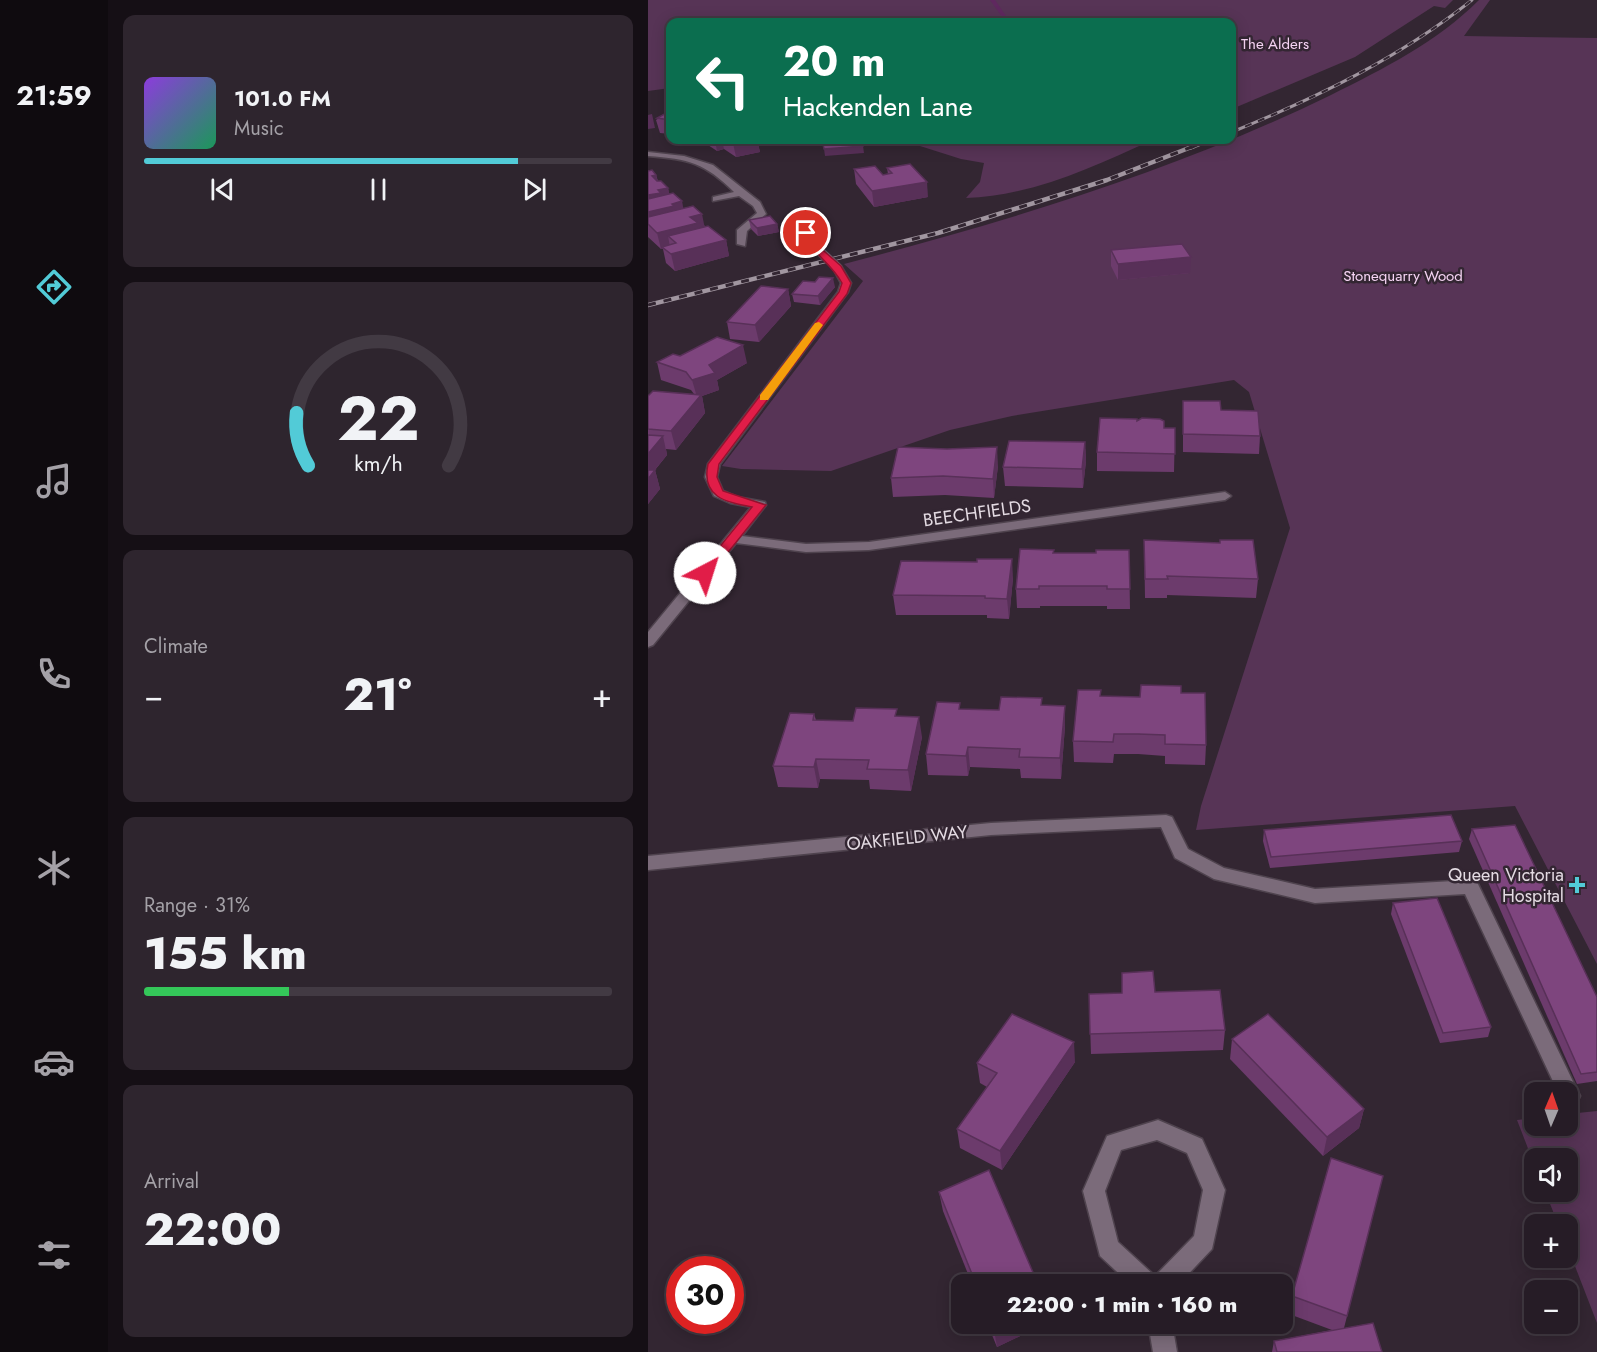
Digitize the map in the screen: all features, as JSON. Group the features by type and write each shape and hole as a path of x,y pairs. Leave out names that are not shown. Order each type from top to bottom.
{"street":[{"path":"648,154 700,163 715,170 745,197 757,204 762,214 742,230 742,244"},
{"path":"717,199 745,197"},
{"path":"648,642 760,505 734,500 718,493 711,477 714,464 843,292 846,283 838,268 813,245 806,233"},
{"name":"BEECHFIELDS","path":"733,539 806,548 869,546 1225,496"},
{"name":"OAKFIELD WAY","path":"648,863 991,829 1166,821 1181,853 1220,874 1316,896 1471,887 1563,1082"},
{"path":"1136,1274 1108,1248 1095,1191 1114,1143 1158,1130 1195,1146 1214,1190 1204,1241 1173,1274"},
{"path":"1162,1334 1165,1352"}],"green space":[{"name":"The Alders","path":"648,0 1453,0 1445,8 1434,6 1355,57 1236,107 1236,18 666,18 666,89 648,91"},
{"name":"Stonequarry Wood","path":"1479,0 1490,0 1464,36 1597,38 1597,964 1515,806 1196,830 1201,806 1290,528 1249,392 1234,380 1012,416 950,430 831,471 741,469 722,466 863,281 844,264 968,230 1092,192 1220,144 1236,144 1236,137 1331,95 1390,65 1427,42"},
{"path":"919,144 1143,144 1085,170 1038,186 990,196 966,198 980,182 984,163 961,159"},
{"path":"1597,1111 1597,1323 1576,1268 1578,1268 1578,1214 1554,1214 1549,1202 1578,1202 1578,1148 1528,1148 1517,1120 1524,1119 1524,1136 1578,1136 1578,1113"}],"building":[{"path":"666,113 666,119 657,118"},
{"path":"823,144 863,144 863,146 824,149"},
{"path":"910,164 927,182 872,191 854,169 875,166 883,175 892,173 887,168"},
{"path":"652,170 656,175 652,176 668,188 658,190 661,193 648,195 648,171"},
{"path":"673,193 682,201 672,204 674,206 648,212 648,199"},
{"path":"693,206 702,214 690,217 698,223 657,233 648,224 648,217"},
{"path":"770,216 777,224 757,228 749,220"},
{"path":"708,226 726,240 671,254 662,247 676,243 668,236"},
{"path":"1182,244 1191,257 1118,264 1111,250"},
{"path":"819,277 833,278 818,296 792,294 803,281 815,282"},
{"path":"761,286 788,289 755,325 727,322"},
{"path":"717,337 743,345 709,365 715,373 692,380 686,372 657,362 673,354 680,356"},
{"path":"653,391 701,395 671,431 648,429 648,396"},
{"path":"1183,401 1220,401 1221,410 1258,411 1260,436 1183,434"},
{"path":"1100,418 1137,419 1137,421 1142,418 1160,419 1164,421 1164,428 1175,428 1175,454 1097,452"},
{"path":"648,435 663,436 648,454"},
{"path":"1009,441 1085,442 1082,469 1003,467"},
{"path":"898,447 947,449 997,447 993,479 943,476 891,478"},
{"path":"648,470 655,470 648,479"},
{"path":"1144,540 1220,543 1220,540 1253,540 1258,579 1167,576 1168,579 1145,579"},
{"path":"1020,549 1054,550 1053,553 1129,550 1130,589 1107,589 1107,586 1039,586 1039,589 1016,589"},
{"path":"977,559 1012,559 1007,599 985,598 985,596 893,595 901,561 977,562"},
{"path":"1141,685 1181,686 1181,693 1205,693 1206,745 1165,744 1165,735 1138,734 1114,734 1113,742 1073,741 1078,690 1101,690 1100,696 1140,697"},
{"path":"1001,697 1042,698 1041,705 1065,706 1060,758 1019,757 1020,749 968,747 966,756 926,754 937,702 960,703 959,709 999,710"},
{"path":"856,708 897,709 895,716 919,717 908,770 867,769 869,760 816,759 814,767 773,766 790,713 814,714 813,720 853,721"},
{"path":"1451,815 1462,841 1271,857 1264,830"},
{"path":"1515,825 1597,997 1597,1072 1581,1074 1472,829"},
{"path":"1437,898 1491,1027 1443,1033 1393,903"},
{"path":"1153,971 1155,992 1220,990 1225,1030 1090,1034 1089,994 1122,993 1122,973"},
{"path":"1012,1014 1074,1042 1000,1151 957,1129 997,1073 977,1063"},
{"path":"1268,1014 1364,1109 1327,1137 1232,1039"},
{"path":"1331,1158 1383,1176 1347,1316 1293,1296"},
{"path":"989,1170 1034,1274 972,1274 939,1192"},
{"path":"1373,1323 1382,1352 1277,1352 1274,1341"}],"waterway":[{"path":"992,0 1005,18"}],"railway":[{"path":"1236,130 1296,105 1357,75 1416,40 1472,0"},
{"path":"1191,148 1201,144"},
{"path":"648,305 938,233 1107,180 1194,146"}],"slow traffic":[{"path":"764,397 819,325"}],"place":[{"name":"Queen Victoria Hospital","path":"1577,885"}],"route":[{"path":"705,573 760,505 734,500 718,493 711,477 714,464 843,292 846,283 838,268 813,245 806,233"}]}
